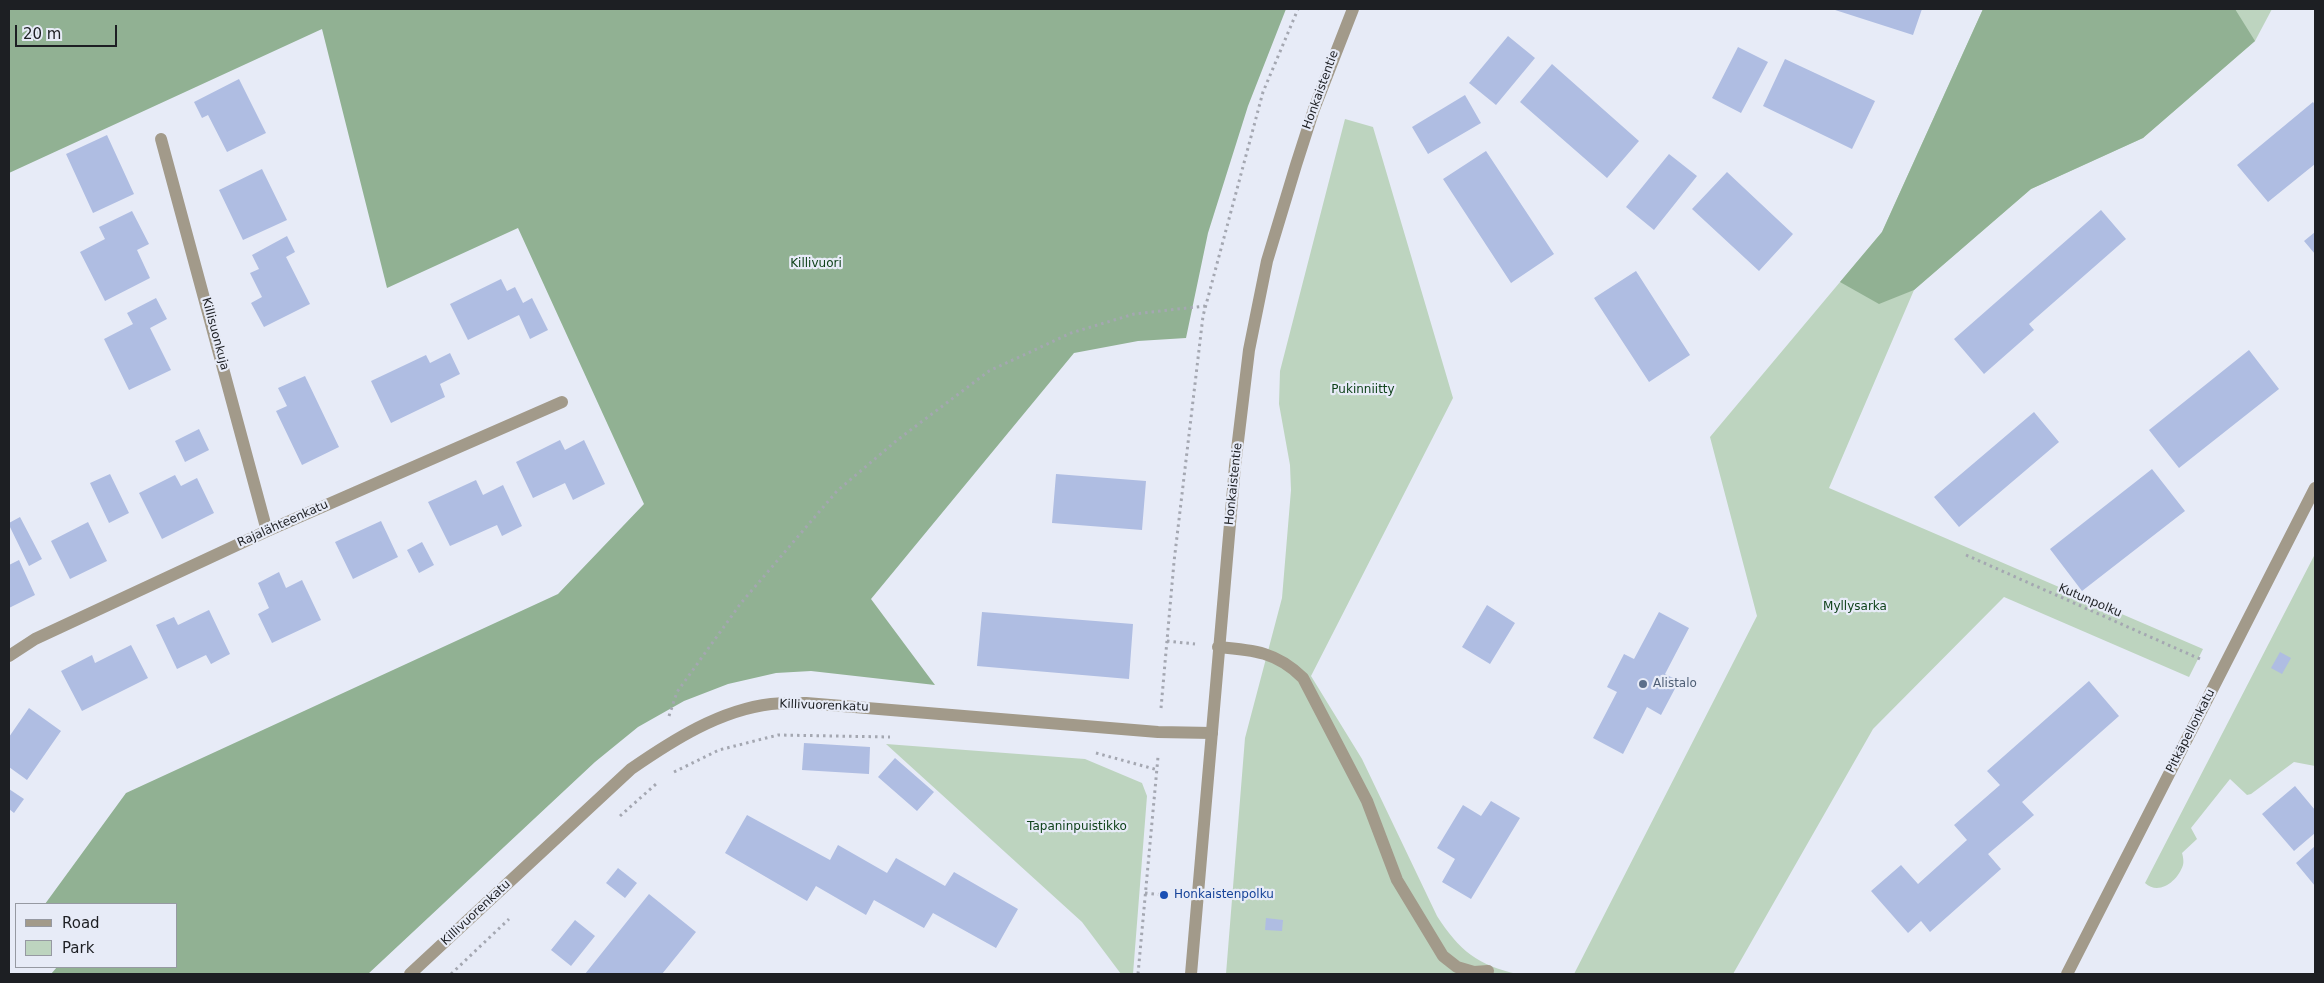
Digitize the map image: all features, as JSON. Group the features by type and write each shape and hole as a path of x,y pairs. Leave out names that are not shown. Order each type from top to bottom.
{"street":[{"name":"Honkaistentie","path":"1191,974 1218,647 1235,466 1247,369 1268,260 1314,109 1353,9"},
{"name":"Killisuonkuja","path":"162,138 267,531"},
{"name":"Rajalähteenkatu","path":"9,656 35,639 267,531 562,402"},
{"name":"Pitkäpellonkatu","path":"2067,974 2315,488"},
{"path":"1218,647 1254,650 1288,664 1304,678 1367,801 1397,880 1443,956 1457,967 1474,972 1488,970"},
{"name":"Killivuorenkatu","path":"410,974 631,769 664,746 735,712 771,704 806,703 1158,732 1212,733"}],"path":[{"path":"1138,974 1158,770 1158,732 1174,562 1205,306 1263,92 1298,9"},
{"path":"667,721 677,692 741,603 837,491 896,441 989,371 1071,333 1134,314 1205,306"},
{"name":"Kutunpolku","path":"1966,555 2208,662"},
{"path":"667,777 719,750 778,734 895,737"},
{"path":"1089,751 1158,770"},
{"path":"616,819 660,781"},
{"path":"1146,893 1164,895"},
{"path":"450,974 515,913"}],"green space":[{"name":"Killivuori","path":"9,9 1286,9 1248,106 1208,233 1186,338 1138,341 1074,353 871,599 935,685 811,671 776,673 728,684 684,701 638,727 595,762 368,974 51,974 56,968 178,968 178,903 46,903 126,793 558,594 644,504 518,228 387,288 322,29 9,173"},
{"name":"Myllysarka","path":"1983,9 2272,9 2255,41 2143,138 2031,189 1914,290 1829,488 2203,649 2189,677 2004,597 1873,729 1733,974 1574,974 1757,616 1710,437 1882,232"},
{"path":"1983,9 2235,9 2255,41 2143,138 2031,189 1914,290 1879,304 1840,282 1882,232"},
{"name":"Pukinniitty","path":"1345,119 1373,127 1453,398 1311,676 1362,759 1437,916 1445,928 1471,955 1504,971 1518,974 1226,974 1245,738 1282,598 1291,490 1290,465 1279,404 1280,371"},
{"path":"2315,554 2315,766 2294,762 2247,795 2230,779 2191,828 2197,839 2182,853 2183,864 2181,871 2167,885 2156,888 2150,887 2145,883"},
{"name":"Tapaninpuistikko","path":"886,744 1085,759 1142,783 1147,796 1133,974 1121,974 1082,922"}],"building":[{"path":"1832,9 1922,9 1913,35"},
{"path":"1508,36 1535,58 1496,105 1469,83"},
{"path":"1738,47 1768,62 1741,113 1712,98"},
{"path":"1785,59 1875,101 1852,149 1763,106"},
{"path":"1552,64 1639,141 1607,178 1520,102"},
{"path":"239,79 266,133 227,152 208,115 202,118 194,102"},
{"path":"1465,95 1481,123 1428,154 1412,127"},
{"path":"2313,102 2315,105 2315,164 2268,202 2237,165"},
{"path":"107,135 134,194 93,213 66,154"},
{"path":"1486,151 1554,254 1511,283 1443,179"},
{"path":"1669,154 1697,176 1654,230 1626,207"},
{"path":"262,169 287,220 243,240 219,190"},
{"path":"1727,172 1793,234 1759,271 1692,209"},
{"path":"2101,210 2126,239 2029,324 2034,330 1984,374 1954,339"},
{"path":"132,211 149,244 137,250 150,278 105,301 80,252 105,239 99,227"},
{"path":"2315,232 2315,254 2304,241"},
{"path":"287,236 295,252 286,257 310,304 264,327 251,303 262,297 250,273 259,269 252,255"},
{"path":"1636,271 1690,355 1649,382 1594,298"},
{"path":"501,279 507,291 515,287 523,303 532,298 548,330 530,339 519,315 468,340 450,304"},
{"path":"156,298 167,319 150,328 171,370 129,390 104,339 133,324 127,313"},
{"path":"2249,350 2279,389 2179,468 2149,430"},
{"path":"450,353 460,374 440,384 445,397 391,423 371,381 426,355 430,363"},
{"path":"305,376 339,447 302,465 276,411 287,406 278,388"},
{"path":"2034,412 2059,442 1959,527 1934,497"},
{"path":"199,429 209,450 185,462 175,441"},
{"path":"560,440 565,450 584,440 605,484 573,500 565,483 533,498 516,462"},
{"path":"2152,469 2185,511 2082,591 2050,549"},
{"path":"110,474 129,513 109,523 90,483"},
{"path":"1056,474 1146,481 1142,530 1052,523"},
{"path":"175,475 181,486 197,478 214,513 162,539 139,493"},
{"path":"476,480 483,495 503,485 522,526 502,536 497,525 450,546 428,502"},
{"path":"20,517 42,559 29,566 9,525 9,523"},
{"path":"381,521 398,557 353,579 335,542"},
{"path":"88,522 107,561 70,579 51,541"},
{"path":"422,542 434,565 419,573 407,550"},
{"path":"19,560 35,595 9,608 9,565"},
{"path":"279,572 286,588 302,580 321,620 272,643 258,614 269,608 258,583"},
{"path":"1487,605 1515,623 1490,664 1462,647"},
{"path":"209,610 230,654 211,664 206,655 177,669 156,625 174,617 178,625"},
{"path":"982,612 1133,624 1129,679 977,666"},
{"name":"Alistalo","path":"1659,612 1689,628 1665,674 1679,681 1661,715 1647,707 1623,754 1593,738 1617,692 1607,687 1624,654 1634,659"},
{"path":"131,645 148,678 82,711 61,671 92,655 95,663"},
{"path":"2280,652 2291,658 2282,674 2271,668"},
{"path":"2089,681 2119,716 2022,802 2034,815 1988,854 2001,869 1930,932 1921,921 1908,933 1871,891 1901,865 1918,884 1967,840 1954,825 2000,785 1987,771"},
{"path":"29,708 61,731 27,780 9,767 9,737"},
{"path":"804,743 870,747 869,774 802,770"},
{"path":"895,758 934,792 917,811 878,777"},
{"path":"2295,786 2315,810 2315,833 2294,851 2262,814"},
{"path":"9,789 24,799 14,813 9,809"},
{"path":"1491,801 1520,818 1471,899 1442,882 1455,859 1437,848 1463,805 1481,816"},
{"path":"747,815 830,860 838,845 887,873 896,858 945,886 954,872 1018,909 996,948 933,913 924,928 874,900 866,915 816,886 807,901 725,853"},
{"path":"2315,846 2315,886 2296,863"},
{"path":"618,868 637,883 625,898 606,883"},
{"path":"649,894 696,932 662,974 585,974"},
{"path":"1266,918 1283,920 1282,931 1265,930"},
{"path":"575,920 595,936 571,966 551,950"}],"place":[{"name":"Alistalo","path":"1643,684"},
{"name":"Honkaistenpolku","path":"1164,895"}]}
